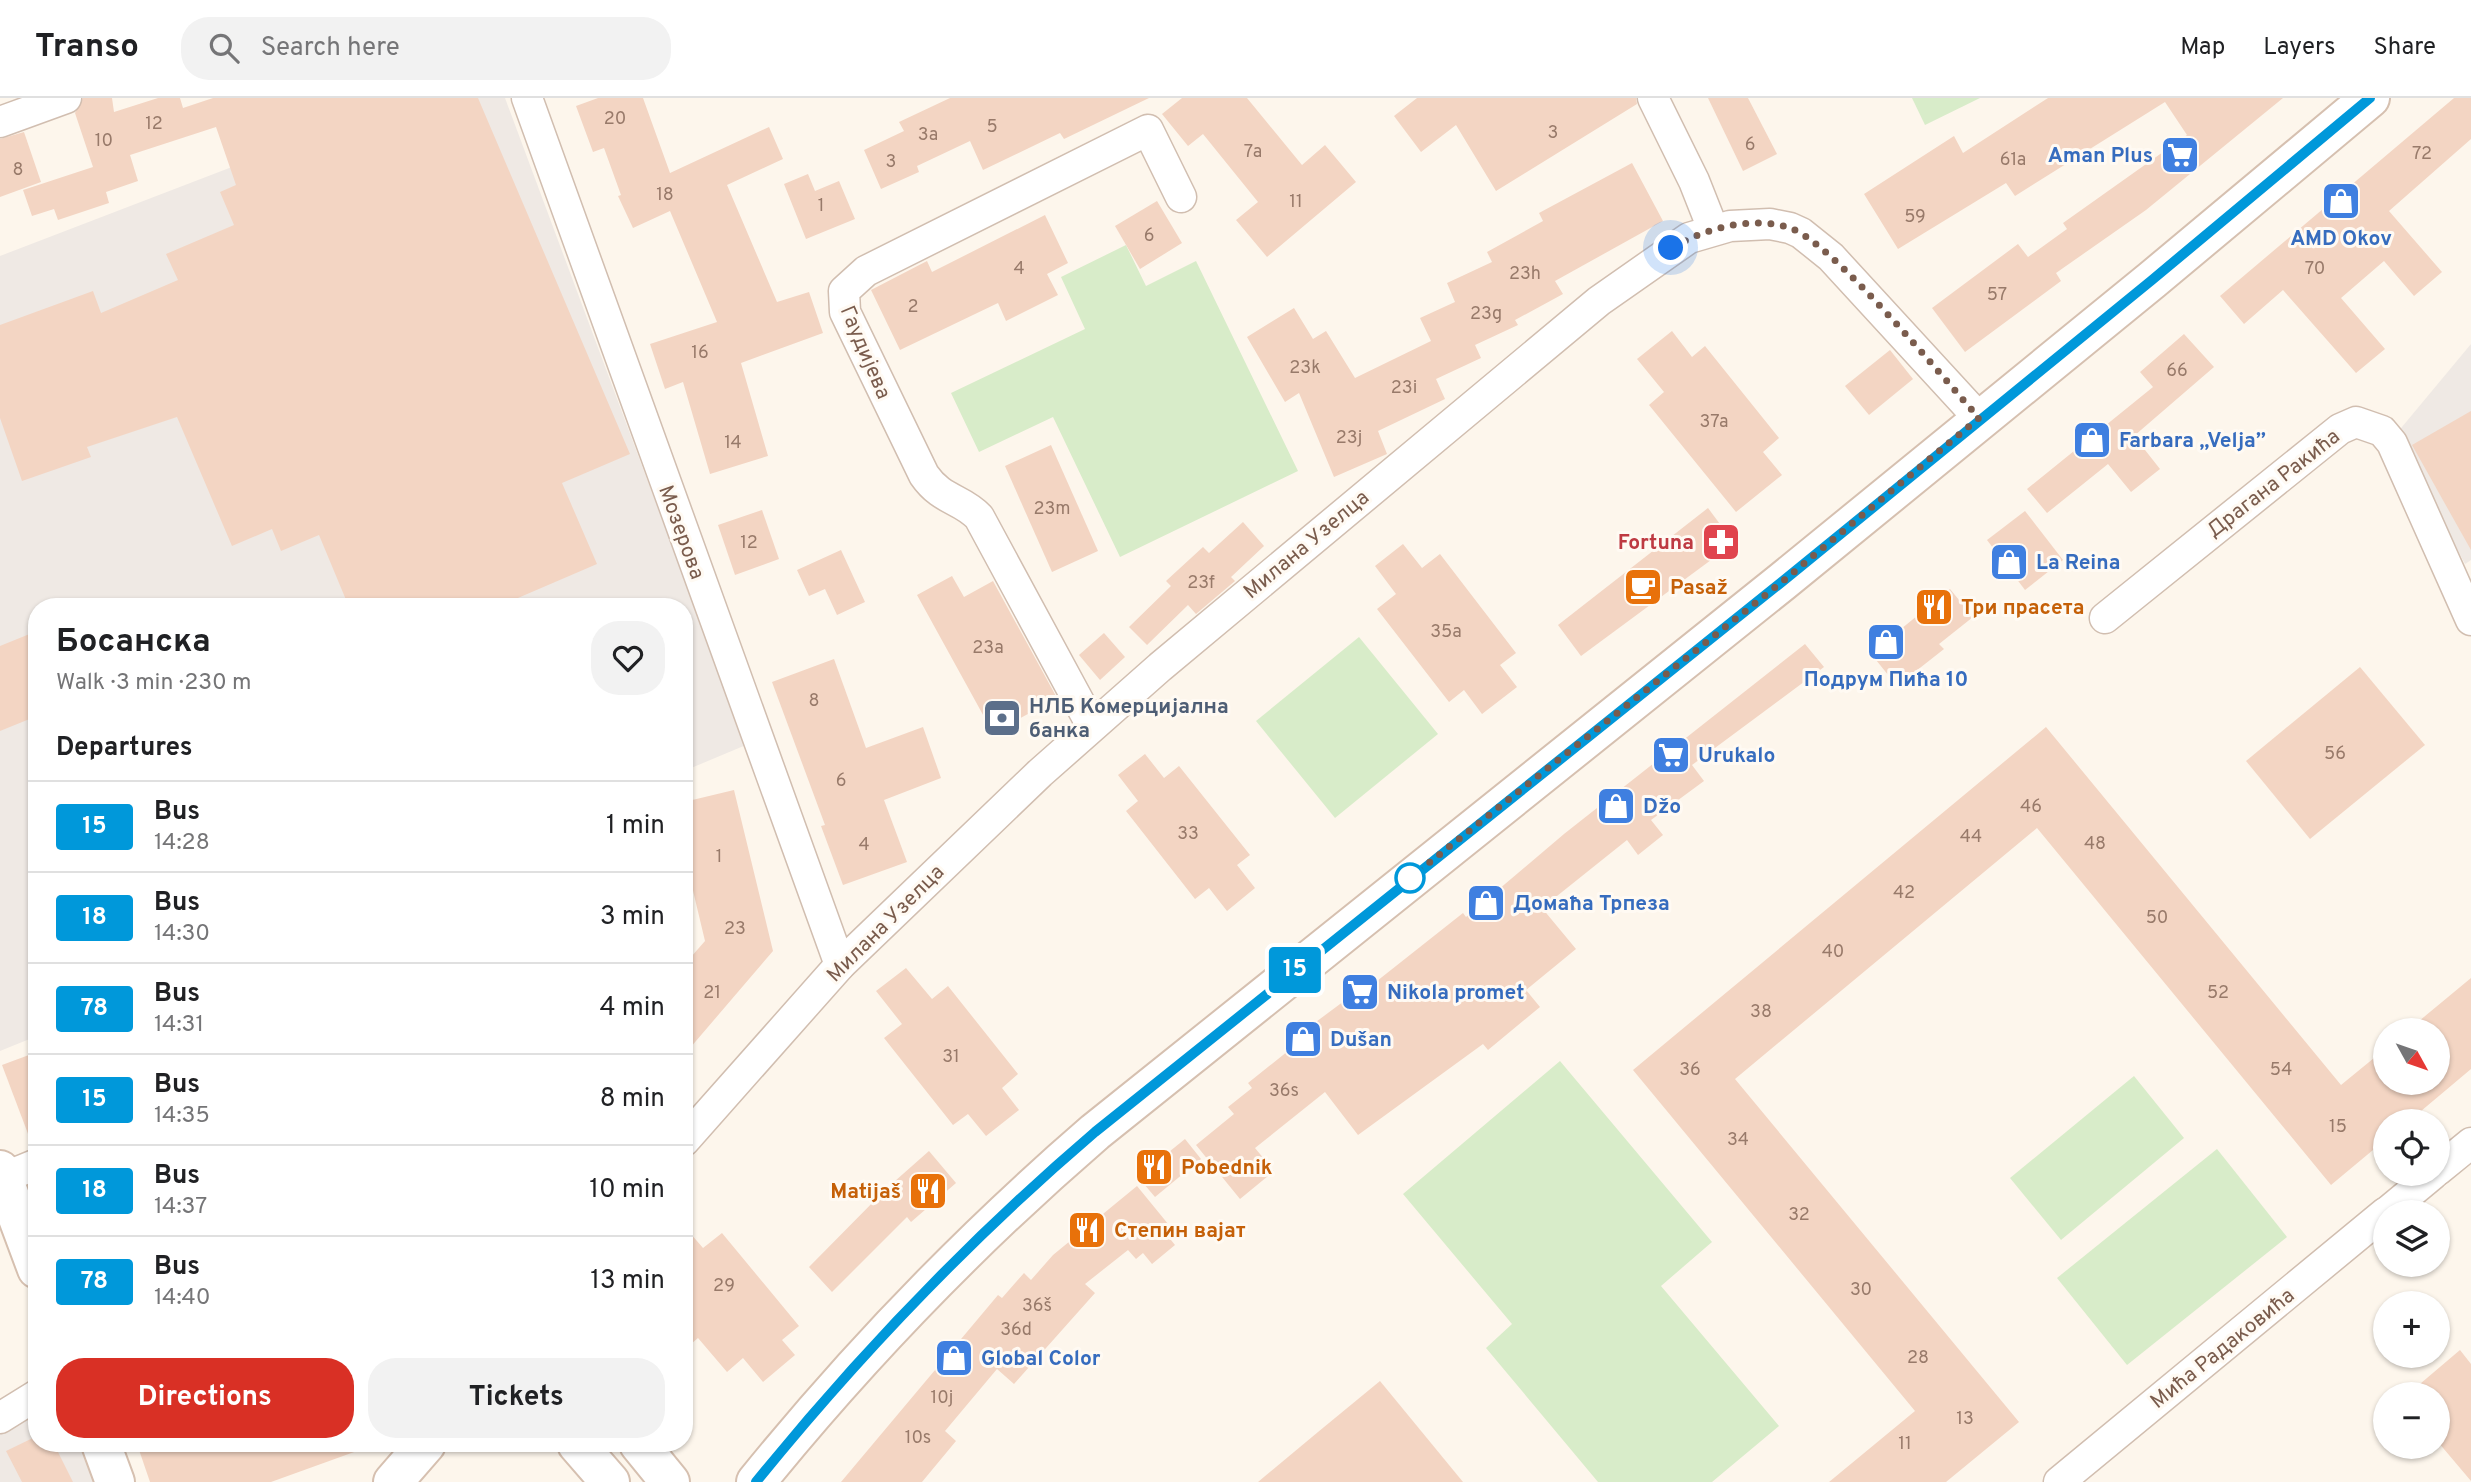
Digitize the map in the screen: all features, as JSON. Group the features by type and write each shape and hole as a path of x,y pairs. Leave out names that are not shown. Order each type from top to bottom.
{"main road":[{"path":"756,1482 870,1348 1032,1186 1175,1065 1783,581 2370,98"},
{"path":"13,1170 28,1232"},
{"path":"104,1452 115,1482"},
{"path":"393,1482 419,1452"},
{"path":"584,1452 610,1482"},
{"path":"646,1452 670,1482"}],"street":[{"path":"0,122 66,98"},
{"name":"Мозерова","path":"527,98 840,965"},
{"path":"1653,98 1694,181 1713,229"},
{"name":"Гаудијева","path":"1092,726 979,517 972,510 942,496 924,475 845,312 844,291 866,271 1148,130 1181,197"},
{"name":"Милана Узелца","path":"693,1131 840,965 1092,726 1599,301 1671,248 1713,229 1770,224 1801,233 1831,257 1979,418"},
{"name":"Драгана Ракића","path":"2105,618 2340,429 2356,422 2382,431 2392,443 2471,620"},
{"path":"2450,1160 2471,1143"},
{"name":"Мића Радаковића","path":"2402,1200 2419,1186"},
{"name":"Мића Радаковића","path":"2059,1482 2373,1224"},
{"path":"0,1418 28,1401"}],"shaded area":[{"path":"412,98 505,98 691,598 28,598 28,1040 0,1051 0,256"},
{"path":"2471,344 2471,560 2465,564 2397,433"},
{"path":"693,603 746,745 693,767"},
{"path":"28,1401 28,1452 104,1452 115,1482 0,1482 0,1418"}],"green space":[{"path":"1912,98 1980,98 1925,125"},
{"path":"1126,245 1146,286 1196,261 1298,471 1120,557 1053,417 979,452 951,393 1085,329 1061,277"},
{"path":"1359,637 1438,734 1335,818 1256,721"},
{"path":"1560,1061 1712,1242 1661,1286 1779,1426 1712,1482 1598,1482 1486,1348 1512,1324 1403,1194"},
{"path":"2134,1076 2184,1138 2061,1240 2010,1178"},
{"path":"2217,1149 2287,1237 2127,1365 2057,1278"}],"building":[{"path":"83,98 112,98 114,112 158,98 180,98 183,108 213,98 478,98 630,454 562,483 597,564 518,598 345,598 319,535 281,551 272,529 232,546 177,417 87,447 91,457 22,481 0,418 0,325 93,291 101,313 178,280 166,254 234,225 220,192 236,185 216,127 130,155 138,181 106,192 109,203 58,220 54,209 32,216 23,190 93,167 75,113"},
{"path":"598,98 643,98 670,173 769,127 783,159 727,185 777,302 809,292 823,333 741,363 768,456 710,474 683,382 665,389 650,344 717,322 670,211 633,228 618,196 621,195 604,148 593,152 576,106"},
{"path":"950,98 1149,98 1064,139 1060,133 983,170 970,141 917,166 919,172 881,189 864,150 904,131 899,122"},
{"path":"1182,98 1247,98 1302,165 1325,145 1356,182 1267,257 1236,220 1258,202 1203,134 1188,146 1162,114"},
{"path":"1417,98 1636,98 1637,104 1496,191 1456,125 1421,152 1394,116"},
{"path":"1708,98 1748,98 1777,154 1743,171"},
{"path":"2048,98 2283,98 2146,210 2056,273 2061,281 1965,352 1932,308 2018,244 2028,257 2067,229 2063,223 2187,135 2165,102 2015,196 2006,183 1898,249 1864,194 1954,136 1963,153"},
{"path":"2454,98 2471,98 2471,139 2389,211 2442,272 2414,296 2384,261 2341,298 2385,349 2356,373 2283,290 2244,324 2220,296"},
{"path":"24,132 41,182 0,197 0,139"},
{"path":"1632,163 1663,221 1555,281 1563,294 1515,320 1518,325 1475,345 1481,358 1436,379 1445,399 1378,431 1387,454 1334,477 1299,393 1285,402 1247,337 1294,308 1313,339 1326,331 1355,378 1431,341 1420,318 1455,302 1447,283 1492,262 1487,252 1543,221 1539,213"},
{"path":"808,174 815,191 839,181 855,219 806,239 784,184"},
{"path":"1157,201 1182,243 1140,269 1115,226"},
{"path":"1045,215 1068,263 1047,274 1058,295 1006,321 998,303 900,350 871,290 927,261 932,272"},
{"path":"1672,331 1692,357 1705,346 1779,438 1763,452 1782,475 1736,512 1649,405 1664,392 1637,359"},
{"path":"2184,334 2214,367 2134,436 2160,469 2131,492 2108,464 2047,513 2027,489 2153,387 2140,372"},
{"path":"1890,350 1913,379 1869,415 1845,386"},
{"path":"2471,411 2471,550 2412,445"},
{"path":"1051,445 1098,551 1052,572 1005,466"},
{"path":"1708,508 1734,543 1581,656 1558,625"},
{"path":"762,510 779,559 735,575 718,525"},
{"path":"2025,511 2063,560 2025,590 1987,540"},
{"path":"1243,522 1264,546 1231,577 1235,581 1196,614 1188,605 1147,645 1129,627 1171,586 1166,581 1203,547 1209,553"},
{"path":"1403,544 1422,568 1440,554 1516,653 1500,665 1517,687 1482,714 1464,690 1449,702 1377,609 1396,594 1375,566"},
{"path":"841,550 865,602 837,615 825,589 809,596 797,570"},
{"path":"952,576 964,597 993,581 1057,698 993,733 917,595"},
{"path":"1950,589 1973,617 1939,644 1944,649 1897,686 1868,650 1898,625 1901,629"},
{"path":"1104,633 1125,657 1100,680 1079,655"},
{"path":"28,635 28,720 0,731 0,646"},
{"path":"1805,644 1824,667 1692,765 1704,781 1651,820 1663,835 1638,855 1627,840 1542,908 1576,949 1526,990 1540,1007 1488,1050 1483,1044 1358,1135 1325,1092 1255,1148 1274,1171 1240,1199 1196,1145 1234,1114 1228,1107 1252,1088 1248,1083 1293,1047 1289,1042 1375,978 1377,981 1463,913 1466,917 1564,834"},
{"path":"834,659 866,748 923,727 941,778 884,800 907,862 843,885 821,826 825,825 772,682"},
{"path":"2360,667 2425,745 2310,839 2246,761"},
{"path":"2046,727 2341,1085 2373,1059 2373,1096 2439,1096 2423,1109 2373,1109 2373,1150 2331,1185 2037,828 1735,1079 2019,1422 1946,1482 1829,1482 1915,1411 1633,1070"},
{"path":"1145,754 1164,778 1179,766 1250,855 1237,865 1255,888 1227,911 1209,888 1195,899 1126,811 1138,801 1118,775"},
{"path":"734,790 773,951 693,1044 693,955 705,941 693,891 693,800"},
{"path":"906,968 932,999 948,986 1018,1074 1002,1088 1019,1110 986,1136 968,1114 953,1125 884,1038 902,1024 876,991"},
{"path":"2471,978 2471,1069 2450,1087 2450,1018 2423,1018"},
{"path":"28,1055 28,1134 2,1065"},
{"path":"1185,1139 1201,1159 1155,1197 1138,1177"},
{"path":"929,1151 956,1183 911,1222 907,1217 832,1292 809,1267 886,1189"},
{"path":"1137,1186 1173,1230 1167,1235 1175,1245 1152,1264 1143,1253 1136,1259 1128,1250 1085,1284 1095,1293 1014,1384 997,1369 945,1431 956,1441 922,1482 841,1482 998,1295 1002,1298 1024,1273 1031,1280 1053,1255"},
{"path":"722,1233 799,1326 782,1340 795,1355 763,1382 743,1358 727,1372 698,1338 693,1342 693,1236 703,1248"},
{"path":"2460,1350 2471,1364 2471,1481 2450,1456 2450,1382 2422,1382 2439,1368 2450,1368 2450,1358"},
{"path":"1380,1381 1463,1482 1258,1482 1318,1432"},
{"path":"28,1440 28,1452 58,1452 73,1482 22,1482 6,1451"},
{"path":"140,1452 354,1452 271,1482 150,1482"}],"bus line":[{"name":"15","path":"756,1482 792,1437 917,1298 1021,1196 1095,1132 1783,581 2370,98"}],"place":[{"name":"Aman Plus","path":"2180,155"},
{"name":"AMD Okov","path":"2341,201"},
{"name":"Farbara „Velja”","path":"2092,440"},
{"name":"Fortuna","path":"1721,542"},
{"name":"La Reina","path":"2009,562"},
{"name":"Pasaž","path":"1643,587"},
{"name":"Три прасета","path":"1934,607"},
{"name":"Подрум Пића 10","path":"1886,642"},
{"name":"НЛБ Комерцијална банка","path":"1002,718"},
{"name":"Urukalo","path":"1671,755"},
{"name":"Džo","path":"1616,806"},
{"name":"Домаћа Трпеза","path":"1486,903"},
{"name":"Nikola promet","path":"1360,992"},
{"name":"Dušan","path":"1303,1039"},
{"name":"Pobednik","path":"1154,1167"},
{"name":"Matijaš","path":"928,1191"},
{"name":"Степин вајат","path":"1087,1230"},
{"name":"Global Color","path":"954,1358"}],"route":[{"path":"1410,878 1783,581 1979,418 1866,293 1831,257 1801,233 1770,224 1730,226 1713,229 1671,248"}]}
